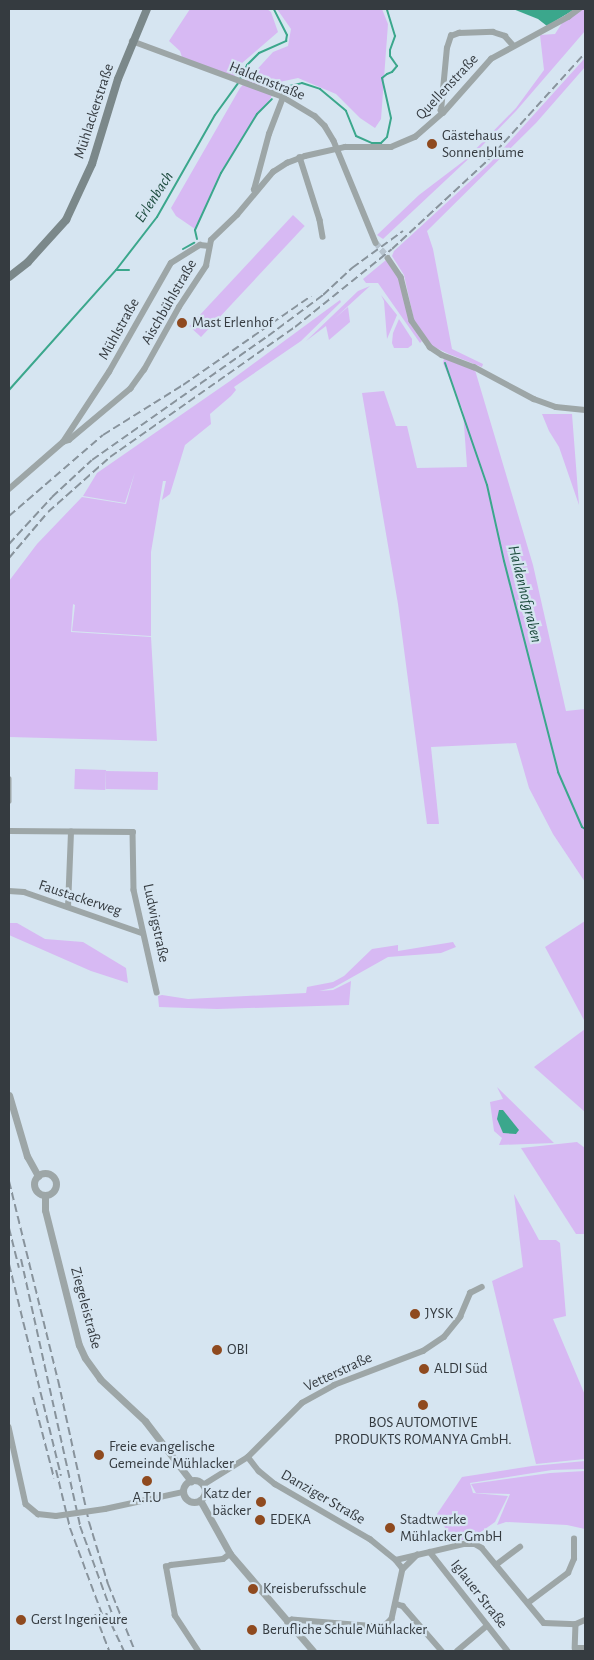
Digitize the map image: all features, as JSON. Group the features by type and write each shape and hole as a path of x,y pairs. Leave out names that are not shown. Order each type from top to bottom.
{"main road":[{"name":"Mühlackerstraße","path":"9,277 28,262 66,220 92,164 132,42 147,9"}],"street":[{"name":"Quellenstraße","path":"255,192 280,167 300,157 338,149 386,148 399,145 415,137 442,113 486,64 513,45 568,17 579,9"},
{"path":"442,113 440,111 447,48 451,36 459,33 493,32 505,36 513,45"},
{"name":"Haldenstraße","path":"132,42 282,98 320,120 338,149 376,243"},
{"name":"Aischbühlstraße","path":"63,442 69,440 118,401 138,378 206,266 211,240 236,215 255,192 269,134 282,98"},
{"path":"300,157 320,220 323,238"},
{"name":"Mühlstraße","path":"63,442 109,372 171,263 200,245 209,246"},
{"path":"388,258 401,277 412,321 430,347 442,355 474,367 534,399 556,407 585,410"},
{"path":"9,489 63,442"},
{"path":"9,779 9,801"},
{"name":"Ludwigstraße","path":"9,831 133,832 134,890 142,933 154,970 157,992"},
{"path":"68,907 70,832"},
{"name":"Faustackerweg","path":"9,891 24,892 142,933"},
{"name":"Ziegeleistraße","path":"9,1095 24,1146 38,1176"},
{"name":"Ziegeleistraße","path":"49,1174 56,1182 54,1190 45,1195 39,1193 34,1188 34,1181 38,1176 49,1174"},
{"name":"Ziegeleistraße","path":"45,1195 45,1210 79,1345 85,1358 100,1379 145,1421 191,1480"},
{"name":"Vetterstraße","path":"203,1485 248,1457 302,1403 341,1382 423,1351 444,1336 460,1317 470,1293 482,1287"},
{"path":"9,1427 26,1504 38,1514 56,1516 104,1509 183,1492"},
{"name":"Danziger Straße","path":"248,1457 259,1472 275,1484 292,1496 340,1520 370,1539 396,1560 403,1569"},
{"path":"191,1480 198,1481 203,1485 204,1495 200,1500 189,1501 183,1492 185,1485 191,1480"},
{"path":"200,1500 230,1554 314,1651"},
{"path":"528,1603 568,1573 574,1559 574,1539"},
{"path":"396,1560 475,1544 482,1548 544,1623 576,1624 585,1620"},
{"path":"496,1565 520,1547"},
{"name":"Iglauer Straße","path":"430,1552 508,1651"},
{"path":"198,1651 176,1616 166,1567 223,1559 230,1554"},
{"path":"288,1623 292,1620 378,1627 386,1625 392,1619 403,1569 417,1555"},
{"path":"396,1604 403,1606 442,1651"},
{"path":"576,1624 575,1648 585,1648"},
{"path":"457,1651 487,1626"}],"shaded area":[{"path":"190,9 267,9 271,12 278,32 241,64 234,77 182,57 180,51 169,41"},
{"path":"277,9 382,9 388,24 381,119 375,128 360,118 336,94 298,78 275,83 271,98 257,114 220,173 195,229 176,216 171,208 240,88 273,52 288,46 291,29"},
{"path":"513,9 575,9 547,26 538,19"},
{"path":"582,9 585,9 585,31 516,111 478,150 383,239 377,235 419,195 465,160 516,108 544,70 540,35 555,34 562,23"},
{"path":"585,58 585,67 536,123 427,231 433,249 452,349 483,364 482,367 432,346 414,320 404,275 392,256 394,251 491,162"},
{"path":"293,215 305,226 201,337 189,326"},
{"path":"386,260 401,283 410,323 422,341 420,343 378,283 366,283 363,279"},
{"path":"370,286 335,318 348,307 350,322 329,340 326,326 306,341 358,291"},
{"path":"381,295 397,315 387,339 384,301"},
{"path":"340,300 341,302 301,341 234,387 236,390 231,396 210,414 211,424 185,445 170,494 162,500 166,481 163,481 151,552 151,636 72,631 75,605 73,604 71,632 151,637 157,741 9,737 9,581 37,544 82,497 126,504 135,472 125,503 83,496 97,473 230,381"},
{"path":"399,319 412,339 412,345 408,348 394,348 392,343 393,333"},
{"path":"444,358 475,370 533,565 566,711 585,709 585,882 553,834 529,788 516,743 431,747 439,824 427,824 398,604 362,393 384,391 396,426 407,426 417,468 467,467 463,411 443,363"},
{"path":"542,414 572,414 579,505 559,447 549,431"},
{"path":"75,769 106,770 105,790 74,789"},
{"path":"106,771 158,772 158,790 106,789"},
{"path":"585,921 585,1022 545,947"},
{"path":"9,923 17,923 45,939 83,942 126,968 128,983 91,971 9,935"},
{"path":"453,942 456,947 441,953 388,957 333,988 319,991 333,990 351,981 349,1005 217,1009 159,1007 158,996 162,995 188,999 306,993 307,987 333,982 344,976 372,949 398,945 398,951"},
{"path":"585,1029 585,1112 534,1067"},
{"path":"497,1087 554,1143 499,1145 502,1138 494,1131 490,1102 503,1099"},
{"path":"499,1110 503,1110 519,1130 516,1134 503,1133 497,1119"},
{"path":"577,1142 585,1148 585,1234 576,1234 521,1148"},
{"path":"514,1194 539,1240 556,1240 560,1243 566,1316 553,1319 585,1395 585,1459 536,1464 492,1281 523,1267"},
{"path":"585,1461 585,1469 552,1470 470,1483 473,1493 508,1496 495,1522 478,1534 454,1543 437,1514 462,1477 532,1466"},
{"path":"585,1471 585,1529 567,1525 506,1522 497,1525 510,1494 476,1493 471,1484 550,1473"}],"waterway":[{"name":"Erlenbach","path":"240,79 247,65 259,53 286,41 287,35 274,9"},
{"path":"281,92 290,86 302,83 320,89 346,111 356,136 372,143 381,143 387,137 391,118 382,78 392,72 397,66 390,56 395,36 387,9"},
{"name":"Erlenbach","path":"9,390 116,270 157,217 215,115 238,83"},
{"path":"197,239 195,230 221,173 257,114 272,99"},
{"path":"183,249 194,243"},
{"path":"117,270 129,270"},
{"name":"Haldenhofgraben","path":"445,363 487,485 504,561 558,772 582,827 585,829"}],"tunnel":[{"path":"376,243 388,258"}],"railway":[{"path":"9,558 48,512 110,457 295,327 392,249 488,160 585,53"},
{"path":"9,544 52,497 92,460 268,336 323,295 352,268 403,231"},
{"path":"9,516 103,435 183,385 311,296"},
{"path":"9,1181 58,1380 89,1522 108,1584 135,1651"},
{"path":"9,1228 19,1268"},
{"path":"21,1259 80,1526 114,1619"},
{"path":"9,1264 61,1476"},
{"path":"33,1397 54,1478"},
{"path":"56,1470 70,1528 105,1622"},
{"path":"106,1613 124,1651"},
{"path":"95,1614 109,1651"}],"place":[{"name":"Gästehaus Sonnenblume","path":"432,144"},
{"name":"Mast Erlenhof","path":"182,323"},
{"name":"JYSK","path":"415,1314"},
{"name":"OBI","path":"217,1350"},
{"name":"ALDI Süd","path":"424,1369"},
{"name":"BOS AUTOMOTIVE PRODUKTS ROMANYA GmbH.","path":"423,1405"},
{"name":"Freie evangelische Gemeinde Mühlacker","path":"99,1455"},
{"name":"A.T.U","path":"147,1481"},
{"name":"Katz der bäcker","path":"261,1502"},
{"name":"EDEKA","path":"260,1520"},
{"name":"Stadtwerke Mühlacker GmbH","path":"390,1528"},
{"name":"Kreisberufsschule","path":"253,1589"},
{"name":"Gerst Ingenieure","path":"21,1620"},
{"name":"Berufliche Schule Mühlacker","path":"252,1630"}]}
